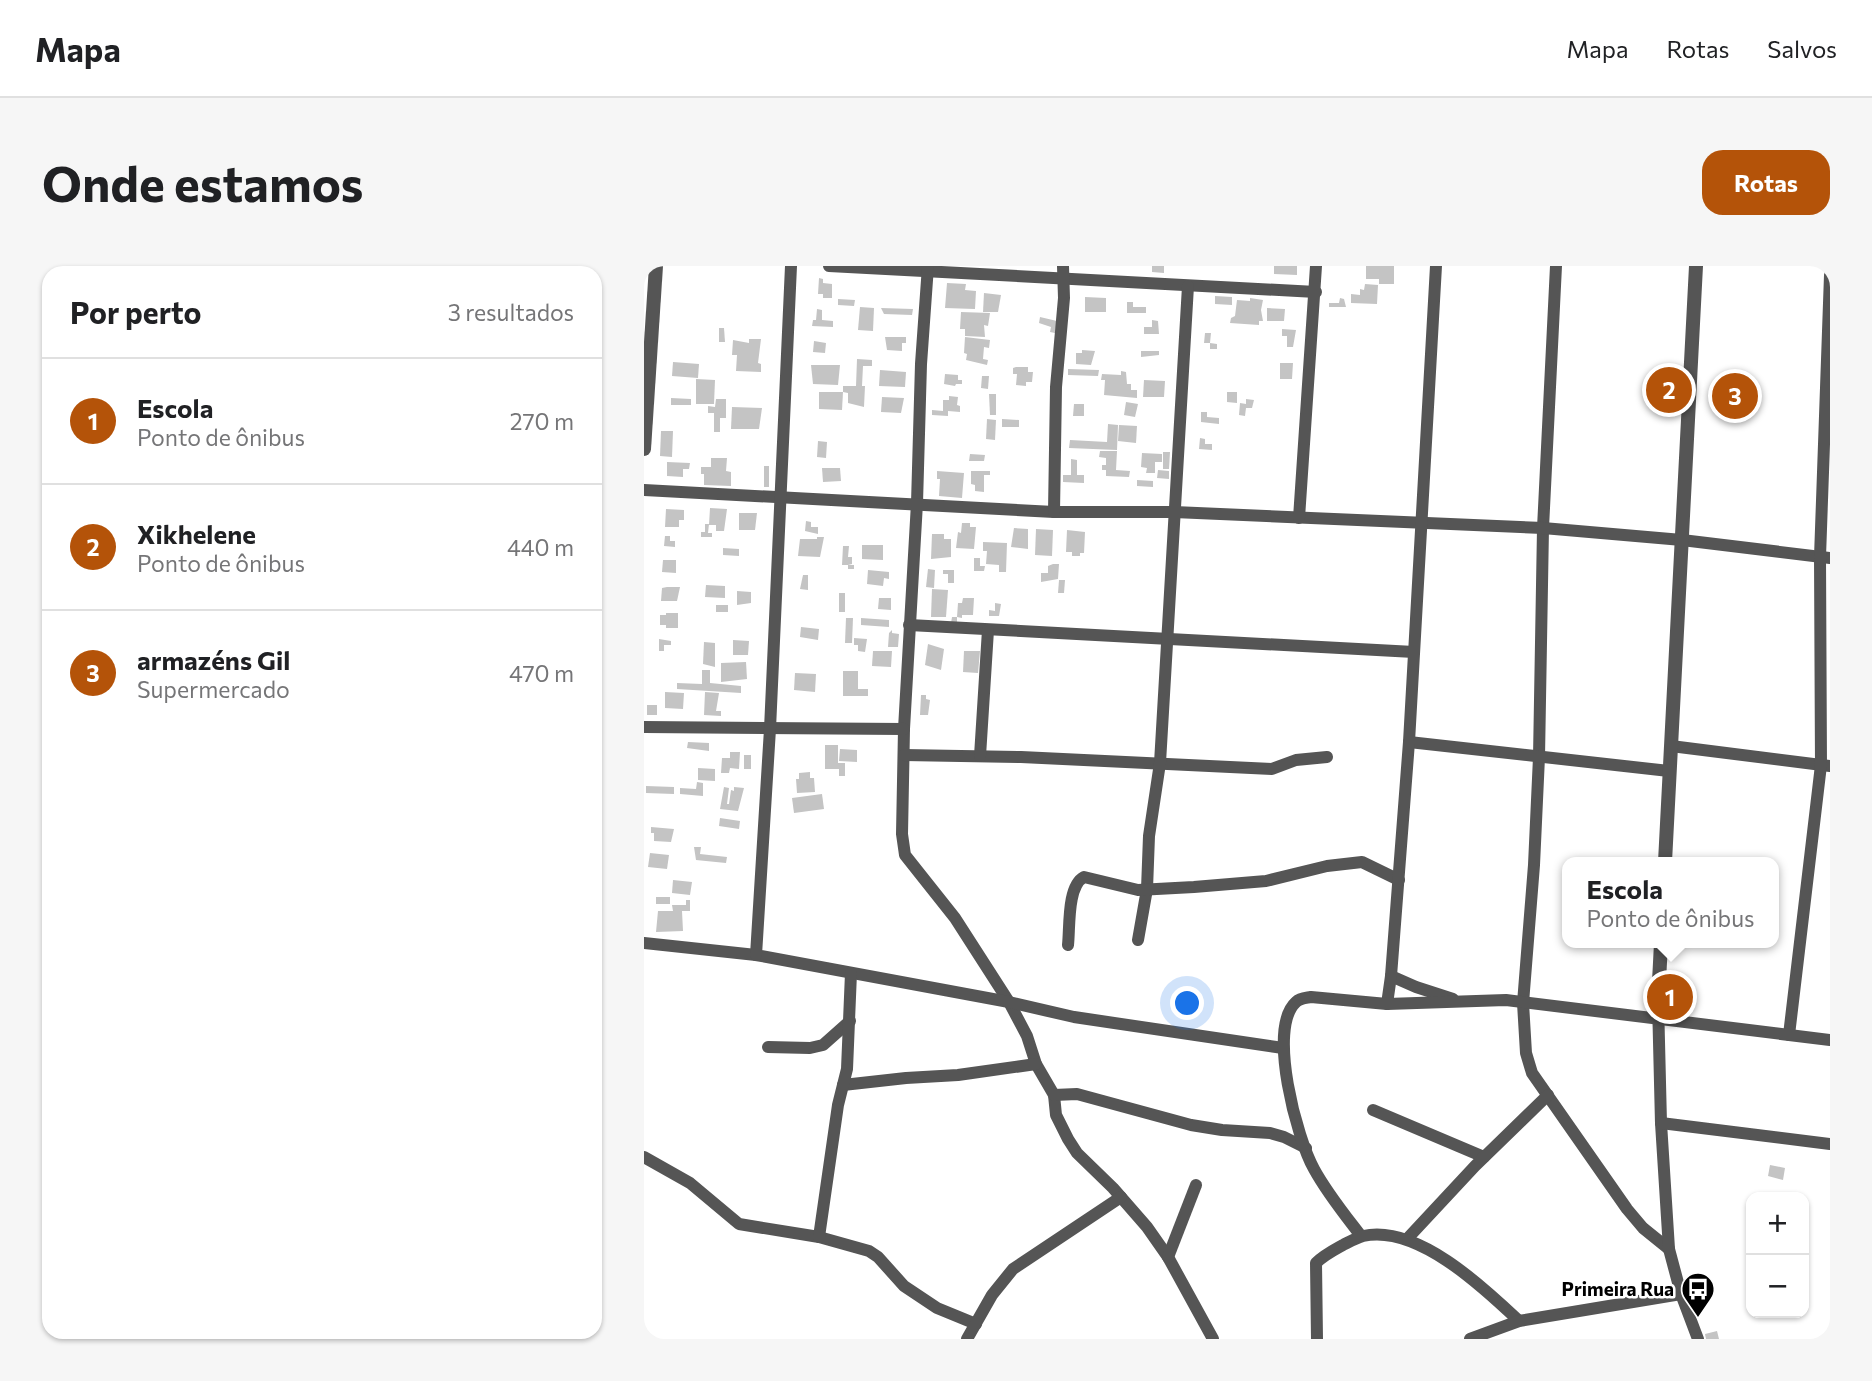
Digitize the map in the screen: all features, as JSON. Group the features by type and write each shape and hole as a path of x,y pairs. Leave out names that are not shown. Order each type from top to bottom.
{"street":[{"path":"644,449 656,266"},
{"path":"756,955 782,499 791,266"},
{"path":"829,266 1063,273 1188,286 1316,292"},
{"path":"1299,518 1316,266"},
{"path":"1387,1004 1409,741 1436,266"},
{"path":"1556,266 1543,528 1539,757 1523,1003 1526,1054 1532,1073 1628,1209 1643,1228 1669,1249"},
{"path":"1665,857 1696,266"},
{"path":"928,269 904,729 902,834 905,855 956,918 1009,1002 1027,1037 1036,1064 1054,1095 1056,1115 1068,1139 1077,1153 1147,1227 1168,1257 1213,1339"},
{"path":"1054,512 1056,387 1062,336 1063,273"},
{"path":"1789,1035 1825,765 1825,557 1830,275"},
{"path":"1138,940 1147,889 1149,835 1160,763 1188,286"},
{"path":"644,490 1054,512 1174,512 1543,528 1682,540 1825,557"},
{"path":"909,625 1414,652"},
{"path":"980,756 988,630"},
{"path":"644,727 904,729"},
{"path":"1409,741 1669,771"},
{"path":"1671,746 1825,765"},
{"path":"904,755 1272,769 1296,760 1327,757"},
{"path":"1068,946 1072,890 1077,881 1084,877 1138,890 1195,887 1266,881 1351,862 1362,862 1399,880"},
{"path":"644,943 756,955 1009,1002 1074,1017 1283,1048"},
{"path":"1661,948 1658,1019 1669,1249 1681,1294 1698,1339"},
{"path":"819,1237 838,1105 847,1069 851,974"},
{"path":"1391,976 1461,1001"},
{"path":"1361,1236 1313,1168 1294,1107 1283,1048 1286,1022 1294,1003 1301,999 1311,997 1387,1004 1506,1000 1830,1040"},
{"path":"768,1047 810,1048 823,1045 850,1021"},
{"path":"843,1084 958,1075 1036,1064"},
{"path":"1054,1095 1077,1094 1191,1125 1270,1133 1306,1148"},
{"path":"1408,1239 1484,1157 1548,1095"},
{"path":"1374,1110 1484,1157"},
{"path":"1661,1123 1830,1144"},
{"path":"644,1157 690,1183 739,1224 819,1237 869,1251 878,1257 904,1286 937,1308 976,1324"},
{"path":"1168,1257 1196,1185"},
{"path":"967,1339 992,1295 1013,1269 1121,1197"},
{"path":"1317,1339 1317,1263 1337,1248 1361,1236 1408,1239 1455,1267 1488,1292 1519,1321"},
{"path":"1470,1339 1519,1321 1681,1294"}],"building":[{"path":"1152,266 1164,266 1164,273 1152,272"},
{"path":"1274,266 1297,266 1297,275 1274,274"},
{"path":"1366,266 1394,266 1394,284 1379,284 1379,279 1366,279"},
{"path":"819,278 823,279 823,283 832,284 832,298 823,298 823,294 818,294"},
{"path":"947,283 966,284 965,290 976,291 975,309 945,308"},
{"path":"1365,284 1378,285 1377,304 1351,303 1351,294 1360,295 1360,289 1364,290"},
{"path":"984,293 1001,295 998,312 983,312"},
{"path":"1215,296 1232,297 1232,305 1215,304"},
{"path":"1085,297 1106,298 1106,312 1085,312"},
{"path":"1250,298 1263,300 1263,321 1259,321 1259,325 1230,323 1235,316 1237,300 1250,301"},
{"path":"1340,298 1344,299 1346,307 1329,307 1329,303 1339,303"},
{"path":"838,299 855,300 854,306 838,305"},
{"path":"1127,302 1133,302 1133,307 1146,307 1146,313 1127,313"},
{"path":"860,307 874,308 873,331 858,330"},
{"path":"881,308 913,309 912,315 884,314"},
{"path":"1267,308 1285,309 1284,321 1267,321"},
{"path":"817,309 822,310 822,320 833,321 833,327 812,326 813,320 816,320"},
{"path":"961,312 990,313 988,326 984,325 985,337 965,336 965,329 960,329"},
{"path":"1040,317 1057,321 1055,333 1050,332 1051,327 1039,323"},
{"path":"1152,320 1158,321 1159,334 1144,334 1144,327 1152,327"},
{"path":"719,328 724,328 725,342 719,342"},
{"path":"1282,329 1296,330 1293,347 1287,347 1287,336 1282,336"},
{"path":"1205,333 1211,333 1210,343 1204,343"},
{"path":"885,337 906,337 906,343 902,343 902,351 887,350"},
{"path":"965,337 990,340 989,348 984,347 983,359 988,360 987,365 966,360"},
{"path":"749,339 761,339 758,363 761,364 761,372 736,371 737,355 732,355 733,340 749,343"},
{"path":"814,341 826,343 825,353 813,352"},
{"path":"1210,343 1217,344 1217,349 1210,349"},
{"path":"1082,350 1095,351 1091,365 1076,364 1076,353 1082,353"},
{"path":"1141,351 1159,351 1159,355 1141,357"},
{"path":"857,359 872,360 872,366 863,366 864,407 848,403 848,393 843,392 843,386 856,386"},
{"path":"673,362 699,364 698,378 672,376"},
{"path":"1280,363 1293,363 1292,379 1280,379"},
{"path":"811,365 840,365 838,385 813,384"},
{"path":"1028,367 1028,372 1033,372 1032,382 1026,382 1026,386 1016,385 1017,374 1013,374 1013,368"},
{"path":"1068,369 1099,370 1098,376 1068,375"},
{"path":"880,370 906,372 905,387 879,386"},
{"path":"1121,371 1126,372 1127,384 1131,384 1131,390 1137,390 1137,398 1104,395 1105,380 1101,380 1102,374 1121,375"},
{"path":"945,374 958,375 962,384 944,384"},
{"path":"982,376 989,376 988,389 981,388"},
{"path":"696,379 715,380 714,404 696,404"},
{"path":"1144,380 1165,381 1164,397 1143,397"},
{"path":"819,392 843,392 842,410 819,409"},
{"path":"1227,392 1237,392 1237,403 1227,402"},
{"path":"989,394 996,394 996,415 990,415"},
{"path":"949,396 958,397 960,412 948,411 948,416 932,415 932,410 943,411 943,400 949,400"},
{"path":"882,397 904,398 901,413 881,412"},
{"path":"671,398 691,399 691,405 671,405"},
{"path":"716,399 726,399 726,418 720,418 720,432 714,432 714,413 708,413 708,406 715,407"},
{"path":"1246,399 1254,400 1252,408 1246,408 1245,416 1239,415 1240,403 1246,404"},
{"path":"1126,402 1138,404 1135,417 1124,415"},
{"path":"1074,404 1084,404 1084,416 1073,416"},
{"path":"732,407 762,408 759,429 731,429"},
{"path":"1201,412 1207,412 1207,417 1219,418 1219,424 1201,422"},
{"path":"987,419 996,420 995,440 986,439"},
{"path":"1002,419 1019,420 1019,427 1002,427"},
{"path":"1108,424 1118,425 1117,450 1069,448 1070,440 1107,442"},
{"path":"1119,425 1137,426 1136,443 1118,441"},
{"path":"661,431 673,431 672,457 660,456"},
{"path":"1200,438 1205,439 1205,444 1212,444 1212,450 1199,449"},
{"path":"818,441 827,442 826,458 817,457"},
{"path":"1100,451 1117,451 1116,470 1130,471 1129,477 1106,476 1102,465 1106,465 1106,458 1099,457"},
{"path":"1163,452 1170,452 1169,469 1163,469"},
{"path":"1142,453 1162,454 1162,462 1155,462 1155,473 1146,473 1147,468 1141,467"},
{"path":"970,454 985,455 984,461 969,461"},
{"path":"711,458 727,458 726,471 731,472 731,486 704,485 701,467 711,467"},
{"path":"1071,459 1077,460 1077,475 1084,475 1084,483 1063,482 1063,475 1071,475"},
{"path":"667,462 690,463 689,469 683,469 683,477 667,476"},
{"path":"764,466 769,466 769,487 764,487"},
{"path":"822,468 840,468 841,481 823,482"},
{"path":"1158,470 1169,471 1169,479 1157,478"},
{"path":"937,471 964,473 962,498 939,496 940,479 937,479"},
{"path":"971,471 990,471 990,475 984,475 984,492 975,491 975,485 971,484"},
{"path":"1137,480 1153,481 1153,487 1137,486"},
{"path":"710,508 727,509 724,531 716,531 716,525 709,525"},
{"path":"666,509 684,510 684,520 679,520 679,527 665,527"},
{"path":"739,513 757,513 755,530 739,530"},
{"path":"806,521 811,522 811,527 818,527 818,534 805,531"},
{"path":"962,523 970,523 970,527 976,527 974,549 956,548"},
{"path":"705,524 709,524 708,533 712,533 712,537 701,537 701,532 705,532"},
{"path":"1014,528 1028,529 1028,549 1011,547"},
{"path":"1036,529 1053,530 1052,556 1035,555"},
{"path":"1067,530 1085,532 1084,553 1080,553 1080,556 1072,556 1072,552 1066,552"},
{"path":"932,534 944,534 944,539 951,539 951,557 931,559"},
{"path":"665,536 670,536 670,541 675,541 675,547 664,546"},
{"path":"824,537 820,557 798,556 800,539"},
{"path":"983,542 1007,543 1006,572 999,572 999,565 986,564 987,551 983,551"},
{"path":"862,545 883,545 883,560 862,559"},
{"path":"843,546 849,546 848,557 852,557 852,564 842,565"},
{"path":"723,548 739,549 739,556 723,555"},
{"path":"974,558 980,558 980,566 985,566 984,571 974,571"},
{"path":"663,560 676,560 676,573 662,572"},
{"path":"1059,564 1058,579 1041,582 1041,573 1048,573 1048,566"},
{"path":"928,569 935,570 934,588 926,587"},
{"path":"868,570 889,572 889,579 884,578 883,586 867,584"},
{"path":"943,570 954,570 954,583 948,583 948,574 943,574"},
{"path":"803,575 808,575 808,590 800,589"},
{"path":"1059,580 1065,580 1064,593 1058,593"},
{"path":"706,585 725,586 725,598 705,597"},
{"path":"680,587 677,601 661,601 662,588"},
{"path":"932,589 948,590 946,617 931,617"},
{"path":"737,591 751,592 751,603 737,605"},
{"path":"839,593 845,593 845,612 839,612"},
{"path":"879,598 891,598 891,610 878,609"},
{"path":"963,598 974,598 973,615 957,617 958,603 962,603"},
{"path":"995,603 1001,604 999,616 989,616 989,610 995,611"},
{"path":"716,605 728,605 728,612 716,612"},
{"path":"678,613 678,628 660,625 660,615"},
{"path":"952,617 957,617 957,624 951,623"},
{"path":"846,618 853,618 852,643 845,643"},
{"path":"861,618 889,620 889,627 861,625"},
{"path":"801,627 819,629 818,640 800,637"},
{"path":"892,630 892,633 899,634 898,647 888,647 889,633"},
{"path":"854,638 867,639 865,652 858,651"},
{"path":"659,639 671,641 671,645 664,645 664,651 659,651"},
{"path":"733,640 749,641 748,655 733,655"},
{"path":"704,642 715,643 715,667 703,664"},
{"path":"928,644 944,649 941,670 925,665"},
{"path":"873,651 892,651 891,667 872,666"},
{"path":"964,651 980,651 978,673 963,672"},
{"path":"746,662 747,679 721,682 721,663"},
{"path":"702,670 710,670 710,683 741,686 741,693 677,689 677,683 702,684"},
{"path":"843,671 858,671 858,689 868,689 868,696 843,696"},
{"path":"795,673 816,674 815,692 794,690"},
{"path":"665,692 684,693 683,709 665,708"},
{"path":"705,692 719,693 716,711 721,711 721,716 704,715"},
{"path":"921,695 926,695 926,699 930,700 928,715 920,715"},
{"path":"647,705 657,705 657,715 647,715"},
{"path":"688,742 709,743 709,751 687,748"},
{"path":"825,745 838,745 838,763 845,763 845,776 839,776 839,769 825,769"},
{"path":"840,749 857,750 857,762 839,761"},
{"path":"730,752 740,752 739,769 730,768 729,773 721,773 722,758 730,758"},
{"path":"744,755 751,755 751,769 744,769"},
{"path":"698,768 715,769 715,781 698,780"},
{"path":"810,772 810,778 814,778 815,792 797,793 796,779 799,779 799,773"},
{"path":"697,782 703,783 703,796 680,794 680,788 696,789"},
{"path":"646,786 674,787 674,794 646,793"},
{"path":"724,787 729,788 727,804 734,787 744,788 738,811 720,809"},
{"path":"822,794 824,809 794,813 792,798"},
{"path":"720,818 740,821 739,829 719,826"},
{"path":"651,827 674,829 671,842 654,841"},
{"path":"694,847 701,847 700,854 727,857 726,863 696,860"},
{"path":"650,853 669,855 667,869 648,867"},
{"path":"673,880 692,882 690,895 672,893"},
{"path":"656,897 670,897 670,904 656,904"},
{"path":"686,900 690,900 690,911 682,911 683,931 656,932 658,911 673,911 672,905 686,905"},
{"path":"1770,1165 1785,1168 1783,1180 1768,1176"},
{"path":"1717,1331 1719,1339 1706,1339 1705,1334"}],"place":[{"name":"Xikhelene","path":"1669,390"},
{"name":"armazéns Gil","path":"1735,396"},
{"name":"Escola","path":"1670,997"},
{"name":"Primeira Rua","path":"1698,1319"}]}
